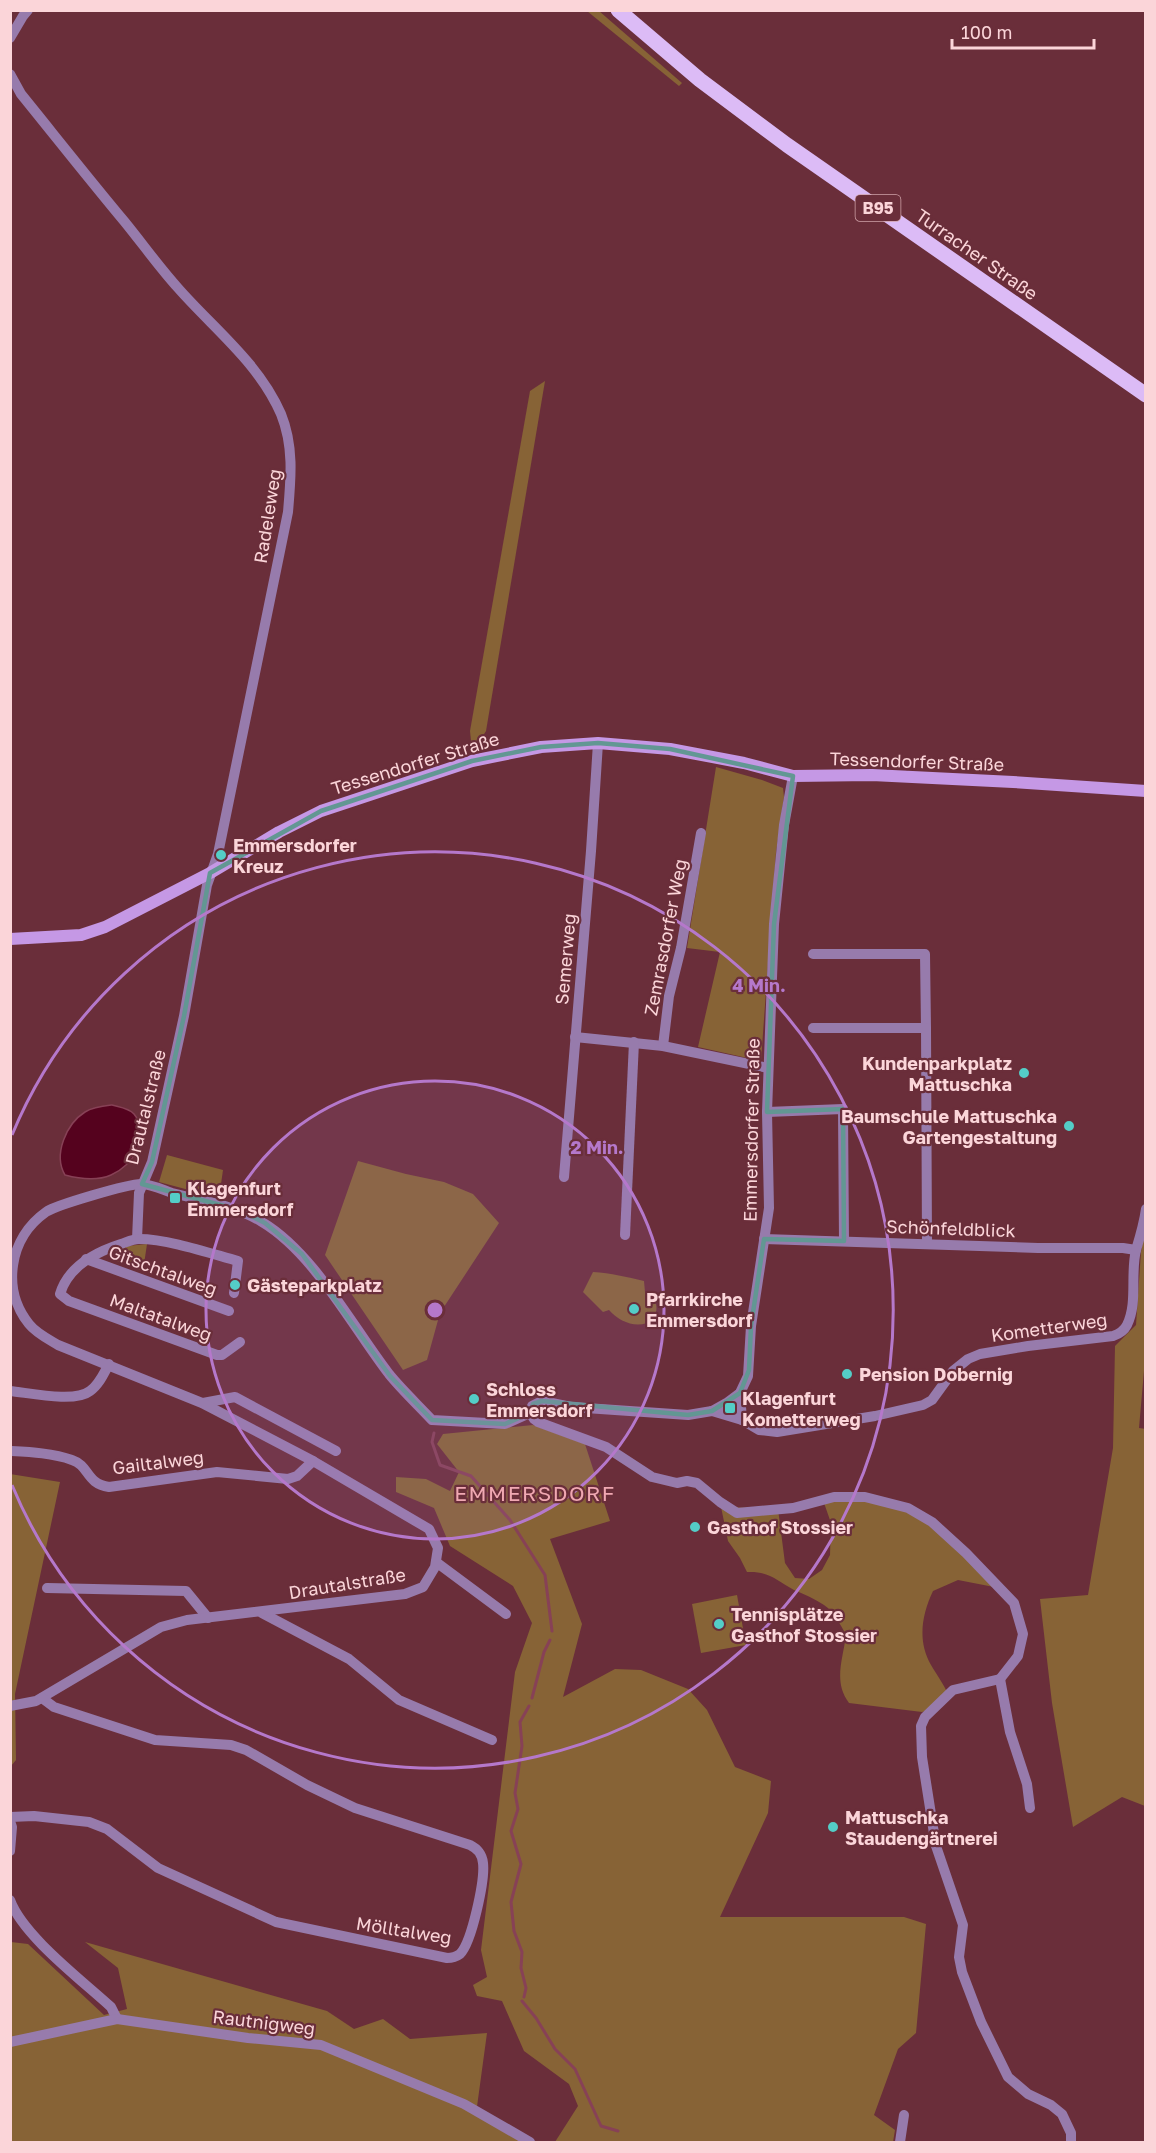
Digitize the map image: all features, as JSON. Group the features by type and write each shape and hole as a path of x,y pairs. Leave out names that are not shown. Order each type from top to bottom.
{"main road":[{"name":"Turracher Straße","path":"618,10 700,80 787,145 1146,395"}],"street":[{"path":"10,38 28,10"},
{"name":"Radeleweg","path":"10,74 21,94 178,289 246,360 272,397 289,438 292,463 288,512 218,854 210,873"},
{"name":"Tessendorfer Straße","path":"10,939 67,937 90,932 124,918 210,873 279,831 321,811 472,761 541,747 598,743 670,749 744,763 793,776 884,776 1146,791"},
{"name":"Semerweg","path":"564,1177 598,743"},
{"name":"Emmersdorfer Straße","path":"740,1393 750,1370 751,1326 769,1208 766,1112 778,877 793,776"},
{"name":"Zemrasdorfer Weg","path":"663,1046 669,996 681,948 701,833"},
{"name":"Drautalstraße","path":"10,1706 20,1706 42,1698 161,1627 188,1620 262,1613 405,1594 423,1587 435,1567 438,1548 429,1528 314,1461 202,1403 58,1345 30,1325 20,1311 14,1295 11,1279 13,1255 31,1225 47,1211 70,1202 142,1184 152,1162 182,1027 210,873"},
{"path":"813,954 925,954 927,1244"},
{"path":"813,1028 926,1028"},
{"path":"575,1037 663,1046 768,1068"},
{"path":"625,1235 634,1042"},
{"path":"766,1112 843,1109 844,1241"},
{"path":"137,1239 139,1193 142,1184 239,1210 272,1229 302,1254 390,1376 432,1420 505,1424 530,1413"},
{"name":"Kometterweg","path":"712,1411 742,1420 759,1430 777,1432 875,1416 923,1405 932,1400 953,1371 968,1359 980,1354 1113,1336 1125,1329 1130,1317 1137,1250 1146,1209"},
{"path":"86,1259 107,1248 137,1239 196,1249 238,1261 234,1293"},
{"name":"Schönfeldblick","path":"764,1239 1137,1250"},
{"name":"Maltatalweg","path":"86,1259 64,1282 60,1294 69,1301 217,1355 222,1355 240,1342"},
{"name":"Gitschtalweg","path":"86,1259 229,1311"},
{"path":"10,1391 81,1396 90,1392 97,1384 109,1364"},
{"path":"742,1420 740,1393 712,1411 674,1415 571,1407 542,1401 532,1406 530,1413 538,1422 606,1447 652,1477 677,1483 687,1480 697,1484 737,1513 793,1508 834,1497 865,1497 908,1508 932,1522 966,1553 1014,1603 1023,1634 1018,1656 1000,1679 953,1690 926,1717 921,1726 922,1757 936,1846 963,1925 959,1950 960,1965 981,2022 1008,2078 1028,2094 1051,2105 1062,2114 1071,2133 1071,2142"},
{"path":"202,1403 236,1397 336,1451"},
{"name":"Gailtalweg","path":"10,1451 72,1460 81,1466 91,1480 99,1485 109,1486 216,1472 288,1479 297,1476 314,1461"},
{"path":"436,1562 506,1614"},
{"path":"47,1588 186,1591 208,1618"},
{"path":"262,1613 349,1659 399,1700 492,1740"},
{"path":"1000,1679 1010,1732 1027,1784 1030,1808"},
{"name":"Mölltalweg","path":"10,1819 34,1816 89,1822 107,1829 158,1868 276,1922 447,1958 454,1958 463,1950 478,1908 483,1862 480,1853 470,1845 356,1808 307,1785 246,1750 214,1742 155,1740 54,1707 42,1698"},
{"path":"10,1819 12,1827 10,1851"},
{"path":"10,1900 16,1915 44,1946 111,2007 117,2019"},
{"name":"Rautnigweg","path":"10,2042 117,2019 248,2038 321,2045 464,2104 530,2142"},
{"path":"900,2142 904,2115"}],"highlighted area":[{"path":"598,743 670,749 793,776 774,924 767,1112 843,1109 844,1241 764,1239 751,1326 749,1370 740,1393 712,1411 688,1415 542,1401 533,1404 530,1413 505,1424 432,1420 390,1376 302,1254 265,1223 239,1210 142,1184 152,1162 184,1016 210,873 321,811 472,761 541,747"}],"shaded area":[{"path":"587,11 599,11 682,83 679,86"},
{"path":"545,381 486,731 479,742 471,741 470,731 530,391"},
{"path":"716,767 783,788 784,797 776,852 761,1061 698,1047 720,952 687,948"},
{"path":"112,1105 129,1110 139,1123 140,1140 133,1157 119,1170 106,1177 88,1179 65,1175 60,1158 61,1149 72,1124 88,1110"},
{"path":"167,1155 223,1170 219,1198 159,1182"},
{"path":"358,1161 444,1182 473,1194 499,1223 440,1313 427,1360 403,1370 325,1255"},
{"path":"1145,1228 1146,1348 1139,1428 1146,1429 1145,1806 1122,1797 1073,1827 1052,1703 1040,1599 1088,1595 1113,1448 1115,1346 1136,1325"},
{"path":"147,1244 143,1271 109,1258 112,1252 127,1246"},
{"path":"593,1272 644,1281 645,1292 656,1304 654,1319 643,1324 630,1324 609,1310 603,1312 583,1292"},
{"path":"533,1425 585,1444 610,1521 550,1539 582,1624 563,1697 615,1669 641,1670 688,1689 707,1710 735,1767 771,1781 768,1813 720,1917 904,1917 926,1924 916,2033 898,2049 874,2115 895,2130 893,2142 555,2142 578,2106 569,2084 524,2051 502,2001 477,1996 473,1985 487,1977 481,1950 515,1672 532,1623 513,1586 450,1546 434,1508 396,1492 396,1477 426,1479 450,1491 459,1472 437,1444 443,1434"},
{"path":"10,1474 60,1482 15,1694 16,1760 11,1766"},
{"path":"842,1497 914,1511 937,1527 994,1587 958,1580 933,1591 924,1618 924,1647 931,1665 948,1694 933,1709 922,1712 849,1703 841,1687 840,1679 846,1635 834,1614 821,1603 772,1577 747,1572 728,1541 720,1502 728,1507 778,1509 785,1563 795,1578 809,1579 822,1570 830,1555 831,1523 823,1500"},
{"name":"Tennisplätze Gasthof Stossier","path":"737,1595 746,1645 701,1653 692,1604"},
{"path":"11,1942 28,1944 104,2015 127,2009 118,1968 85,1942 327,2011 354,2029 383,2019 410,2039 487,2033 476,2114 521,2142 11,2142"}],"waterway":[{"path":"434,1433 432,1442 440,1465 471,1476 510,1520 545,1575 552,1631"},
{"path":"532,1698 544,1652 550,1640"},
{"path":"524,1997 526,1988 521,1968 522,1952 514,1931 511,1902 521,1864 511,1831 518,1809 515,1793 522,1746 520,1722 529,1706"},
{"path":"522,2001 536,2018 555,2049 575,2069 601,2126 618,2131"}],"place":[{"name":"Emmersdorfer Kreuz","path":"221,855"},
{"name":"Kundenparkplatz Mattuschka","path":"1024,1073"},
{"name":"Baumschule Mattuschka Gartengestaltung","path":"1069,1126"},
{"name":"Klagenfurt Emmersdorf","path":"175,1198"},
{"name":"Gästeparkplatz","path":"235,1285"},
{"name":"Pfarrkirche Emmersdorf","path":"634,1309"},
{"name":"Pension Dobernig","path":"847,1374"},
{"name":"Schloss Emmersdorf","path":"474,1399"},
{"name":"Klagenfurt Kometterweg","path":"730,1408"},
{"name":"Gasthof Stossier","path":"695,1527"},
{"name":"Tennisplätze Gasthof Stossier","path":"719,1624"},
{"name":"Mattuschka Staudengärtnerei","path":"833,1827"}],"district":[{"name":"EMMERSDORF","path":"535,1493"}]}
